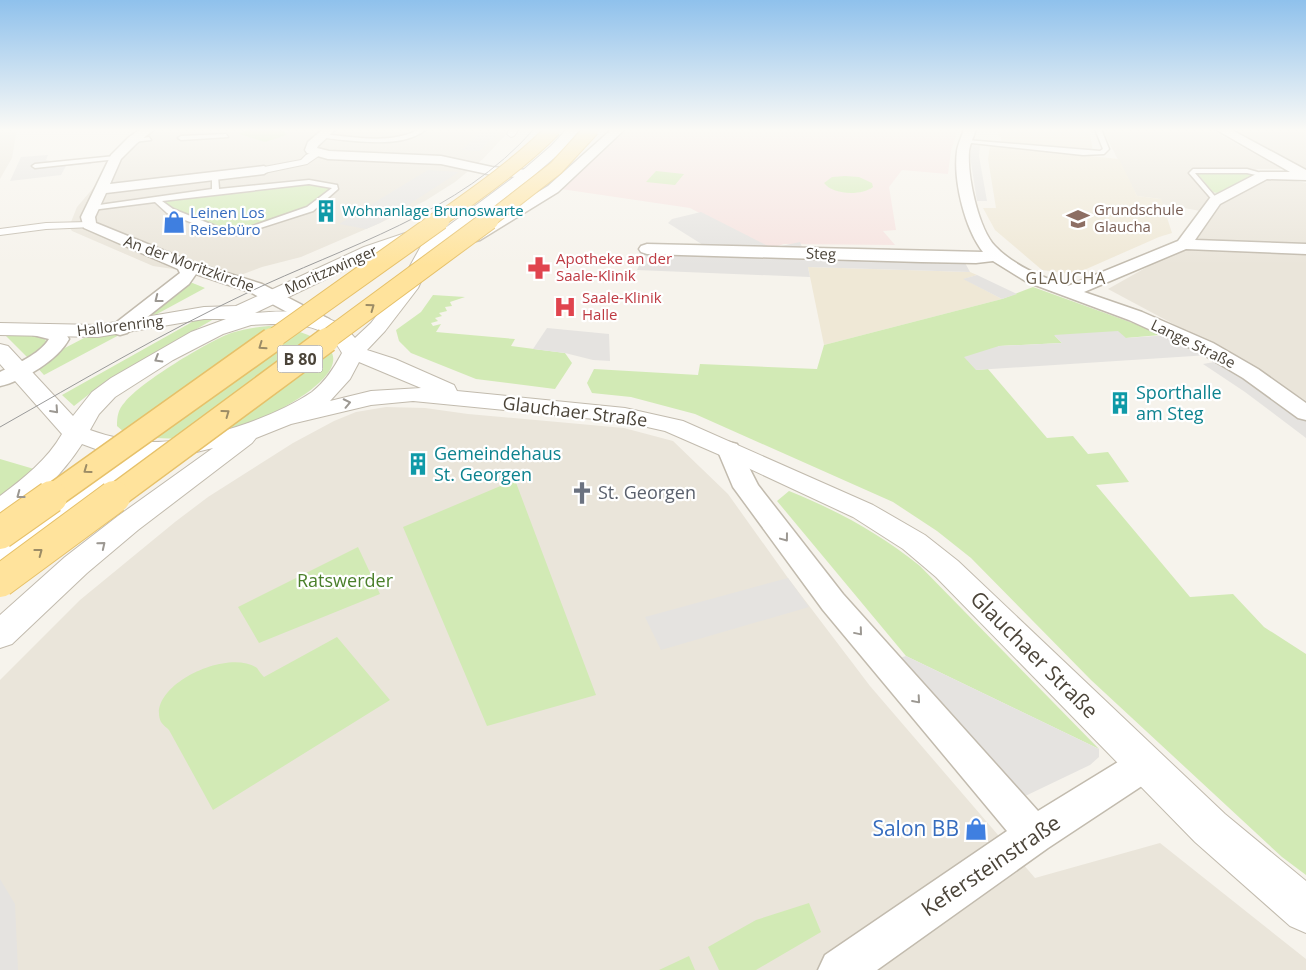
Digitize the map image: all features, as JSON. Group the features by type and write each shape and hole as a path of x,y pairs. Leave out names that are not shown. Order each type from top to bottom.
{"main road":[{"name":"B 80","path":"0,533 504,174"},
{"name":"B 80","path":"0,581 515,201 548,174"}],"street":[{"path":"0,227 89,225 88,217 107,174"},
{"path":"101,188 229,174"},
{"name":"Moritzzwinger","path":"283,419 327,390 342,374 352,353 394,307 408,288 427,250 527,174"},
{"path":"440,240 475,237 553,190 570,174"},
{"name":"Lange Straße","path":"964,174 975,228 988,249 996,256 1029,276 1130,314 1204,347 1248,373 1306,413"},
{"path":"1184,244 1215,201 1265,175 1306,176"},
{"name":"Moritzzwinger","path":"200,334 239,312 370,251 468,219"},
{"name":"An der Moritzkirche","path":"89,225 186,266 228,278 272,296 322,322"},
{"path":"0,232 46,226"},
{"path":"1070,292 1184,244 1306,249"},
{"name":"Steg","path":"647,249 921,257 976,258 996,256"},
{"path":"120,328 183,280 188,273 186,266"},
{"path":"239,312 322,322 339,331 348,341 352,353 387,364 448,391 477,400"},
{"name":"Hallorenring","path":"0,329 98,331 204,313 239,312"},
{"path":"0,510 26,490 52,466 69,445 83,418 107,392 200,334 235,322 269,317"},
{"path":"9,375 58,343 59,338 57,335 40,331"},
{"path":"0,351 9,375 75,433 101,443 153,450 204,442 252,431 283,419 332,406 382,396 413,394 477,400"},
{"name":"Glauchaer Straße","path":"477,400 624,415 674,426 729,449 863,511 914,542 947,569 1210,828 1306,910"},
{"path":"0,635 84,559 128,523 252,431"},
{"path":"729,449 746,487 834,602 1034,835"},
{"path":"0,556 153,450"},
{"name":"Kefersteinstraße","path":"840,970 1034,835 1144,765"}],"lane":[{"path":"1193,174 1215,201"},
{"path":"215,176 216,191"},
{"path":"92,208 216,191 310,182 335,186 335,189 310,209 248,231 228,232 216,229 170,211 157,200"}],"shaded area":[{"path":"13,174 61,174 61,175 10,181"},
{"path":"105,174 464,174 425,201 380,223 301,257 262,267 233,278 153,266 72,231 69,227 77,207"},
{"path":"421,174 455,174 380,223 366,229 339,224"},
{"path":"577,174 899,174 889,187 896,230 883,231 895,245 784,244 768,249 690,208 561,189"},
{"path":"973,174 982,174 987,201 977,201"},
{"name":"Grundschule Glaucha","path":"990,174 1126,174 1137,196 1161,199 1172,233 1075,274 1042,270 995,230 983,208 996,208"},
{"path":"1126,174 1264,174 1306,183 1306,401 1261,371 1108,289 1181,248 1206,212 1162,204 1161,199 1137,196"},
{"path":"701,212 772,248 800,242 802,247 890,248 893,254 938,254 936,250 958,250 970,272 808,267 810,277 637,270 647,249 711,250 668,223 672,219"},
{"path":"808,267 970,272 977,275 964,279 1002,299 824,345"},
{"path":"977,275 1017,294 1002,299 963,279"},
{"path":"547,328 609,334 610,361 593,360 565,353 533,349"},
{"path":"1118,331 1126,338 1171,335 1209,355 976,370 964,357 999,346 1062,343 1054,335"},
{"path":"1220,361 1306,421 1306,438 1245,392 1203,364"},
{"path":"386,407 425,408 468,414 624,428 673,441 728,494 788,578 870,686 1035,878 1160,843 1306,959 1306,970 0,970 0,680 80,600 208,497 293,443 334,421 356,412"},
{"path":"788,578 809,607 661,650 645,617"},
{"path":"906,656 1099,749 1099,757 1090,765 1019,799 896,659"},
{"path":"0,879 15,904 18,970 0,970"}],"green space":[{"path":"653,174 684,174 675,185 646,182"},
{"path":"1198,174 1253,175 1217,193 1213,192"},
{"path":"832,177 859,177 872,183 873,187 862,192 847,193 834,190 824,183"},
{"path":"309,182 335,186 310,209 248,231 228,232 170,211 157,200"},
{"path":"190,282 205,288 157,314 143,317"},
{"path":"1033,287 1152,330 1160,335 1126,338 1055,336 1062,343 999,346 976,370 988,369 1047,438 1073,436 1088,454 1108,452 1129,482 1096,485 1190,597 1233,594 1264,627 1306,654 1306,875 1282,857 1091,680 971,558 937,531 893,502 695,414 631,397 592,393 587,383 594,369 698,375 700,364 817,369 824,345 1002,299"},
{"path":"433,295 465,297 450,302 452,306 445,307 447,311 439,313 442,316 435,318 438,321 431,323 433,326 441,324 436,332 515,339 511,346 565,353 572,363 555,389 476,379 411,353 399,341 396,330 421,312"},
{"path":"219,316 102,384 74,406 62,395 201,317"},
{"path":"269,326 301,332 320,341 332,352 332,365 325,377 311,390 277,411 250,424 204,436 168,438 135,436 121,430 117,426 118,413 125,402 145,384 175,363 231,333"},
{"path":"14,333 43,337 47,344 28,358 6,336"},
{"path":"121,334 44,375 34,364 86,337"},
{"path":"0,459 34,469 0,501"},
{"path":"515,480 596,695 487,726 403,527"},
{"path":"789,491 858,524 889,543 920,566 1099,749 906,656 777,501"},
{"name":"Ratswerder","path":"358,547 380,594 259,643 238,607"},
{"path":"337,637 390,700 213,810 169,730 161,722 159,709 165,696 176,684 192,674 209,667 227,663 244,663 257,668 264,677"},
{"path":"809,903 821,932 756,970 719,970 708,947 756,920"},
{"path":"689,956 695,970 659,970"}],"tram line":[{"path":"0,427 184,324 247,293 399,225 437,206 484,174"}],"place":[{"name":"Wohnanlage Brunoswarte","path":"326,211"},
{"name":"Grundschule Glaucha","path":"1078,219"},
{"name":"Leinen Los Reisebüro","path":"174,222"},
{"name":"Apotheke an der Saale-Klinik","path":"539,268"},
{"name":"Saale-Klinik Halle","path":"565,307"},
{"name":"Sporthalle am Steg","path":"1120,403"},
{"name":"Gemeindehaus St. Georgen","path":"418,464"},
{"name":"St. Georgen","path":"582,493"},
{"name":"Salon BB","path":"976,829"}],"district":[{"name":"GLAUCHA","path":"1066,278"}]}
